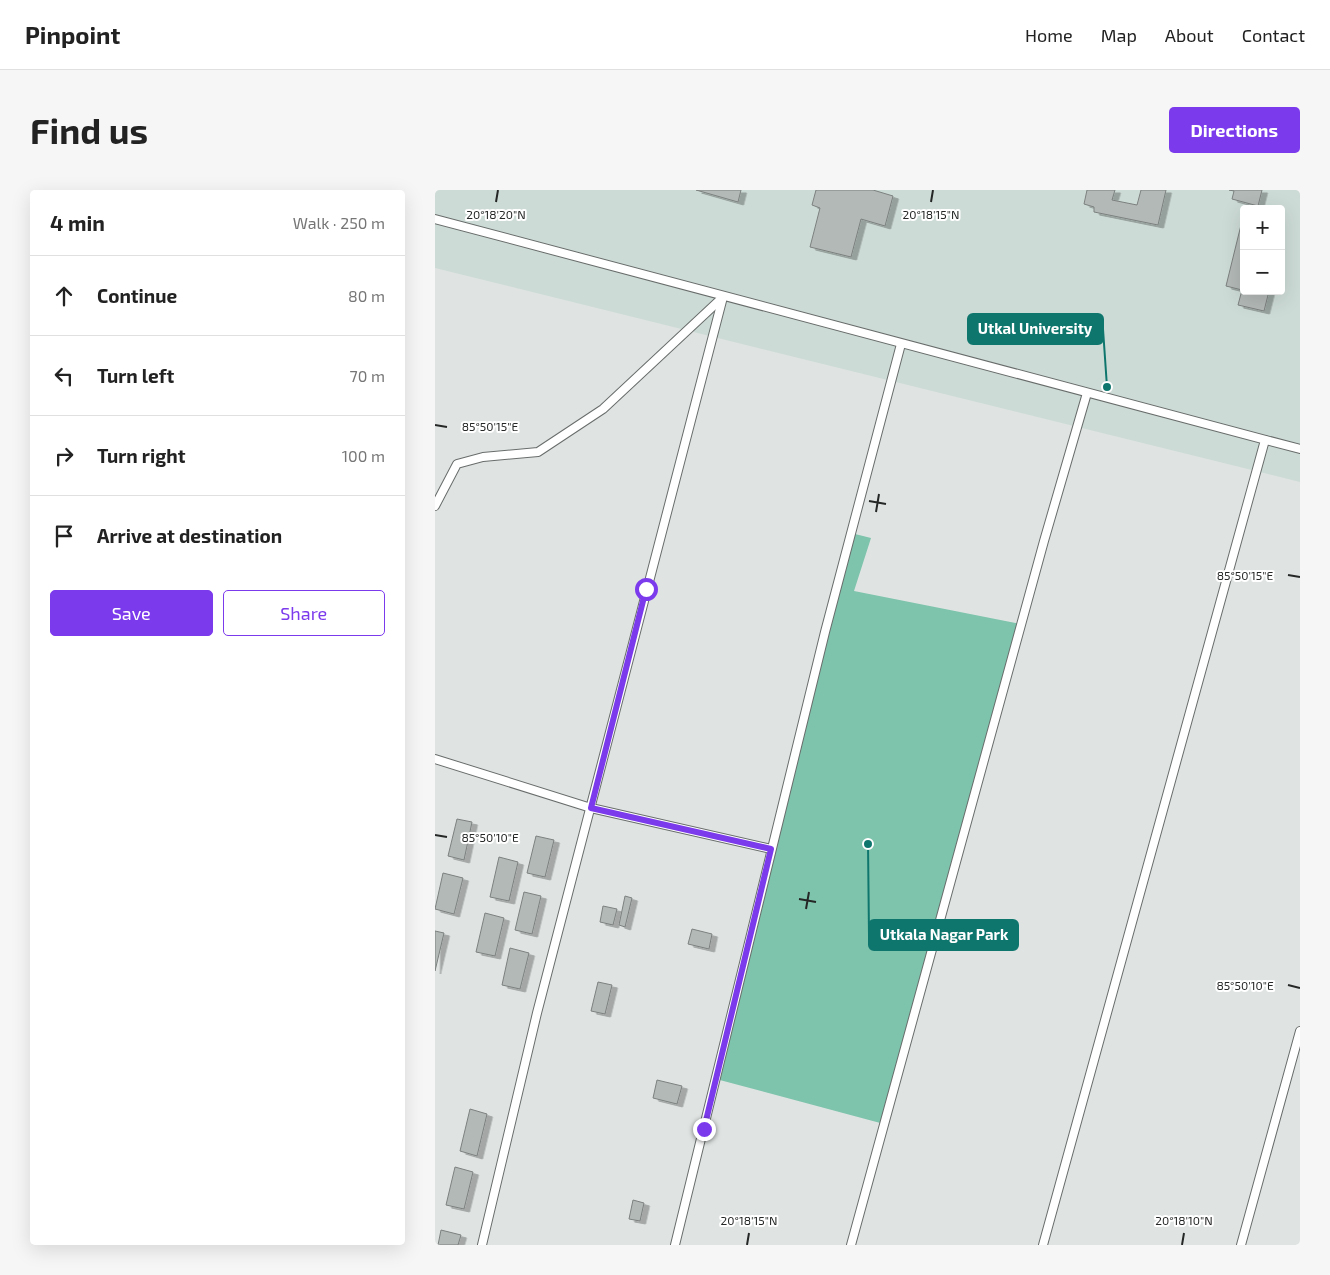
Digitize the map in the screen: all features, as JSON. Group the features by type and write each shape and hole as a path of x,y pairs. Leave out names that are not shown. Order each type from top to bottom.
{"lane":[{"path":"435,219 1300,449"},
{"path":"435,506 457,464 483,457 538,452 603,409 723,297"},
{"path":"482,1245 537,1013 723,297"},
{"path":"675,1245 825,632 901,344"},
{"path":"851,1245 1044,541 1087,393"},
{"path":"1043,1245 1265,440"},
{"path":"435,759 591,808 771,849"},
{"path":"1241,1245 1300,1031"}],"shaded area":[{"path":"435,190 1300,190 1300,482 435,268"}],"green space":[{"path":"851,533 871,538 854,591 1021,624 884,1124 716,1079"}],"building":[{"path":"696,190 741,190 738,202"},
{"path":"816,190 873,190 893,196 885,226 861,219 851,257 810,247 820,208 812,205"},
{"path":"1087,190 1115,190 1112,200 1137,205 1141,190 1166,190 1158,225 1094,212 1094,207 1084,204"},
{"path":"1229,190 1262,190 1258,205 1232,199 1234,191"},
{"path":"1240,229 1240,290 1226,286"},
{"path":"1241,295 1268,295 1264,311 1238,305"},
{"path":"457,819 472,822 464,860 448,856"},
{"path":"536,836 554,840 545,877 527,873"},
{"path":"499,857 518,862 509,901 490,897"},
{"path":"443,873 463,878 454,914 435,909"},
{"path":"524,892 541,896 532,934 515,930"},
{"path":"625,896 632,898 625,927 619,925"},
{"path":"603,906 617,909 613,925 600,922"},
{"path":"485,913 504,918 495,956 476,952"},
{"path":"692,929 712,934 709,949 688,944"},
{"path":"435,931 444,933 435,971"},
{"path":"510,948 529,953 520,989 502,985"},
{"path":"598,982 612,985 605,1014 591,1011"},
{"path":"657,1080 682,1086 677,1104 653,1098"},
{"path":"470,1109 487,1114 477,1156 460,1151"},
{"path":"455,1167 473,1172 464,1209 446,1205"},
{"path":"633,1200 644,1203 640,1221 629,1219"},
{"path":"441,1230 461,1235 458,1245 438,1245"}],"place":[{"name":"Utkal University","path":"1107,387"},
{"name":"Utkala Nagar Park","path":"868,844"}],"route":[{"path":"646,589 591,808 771,849 704,1129"}]}
